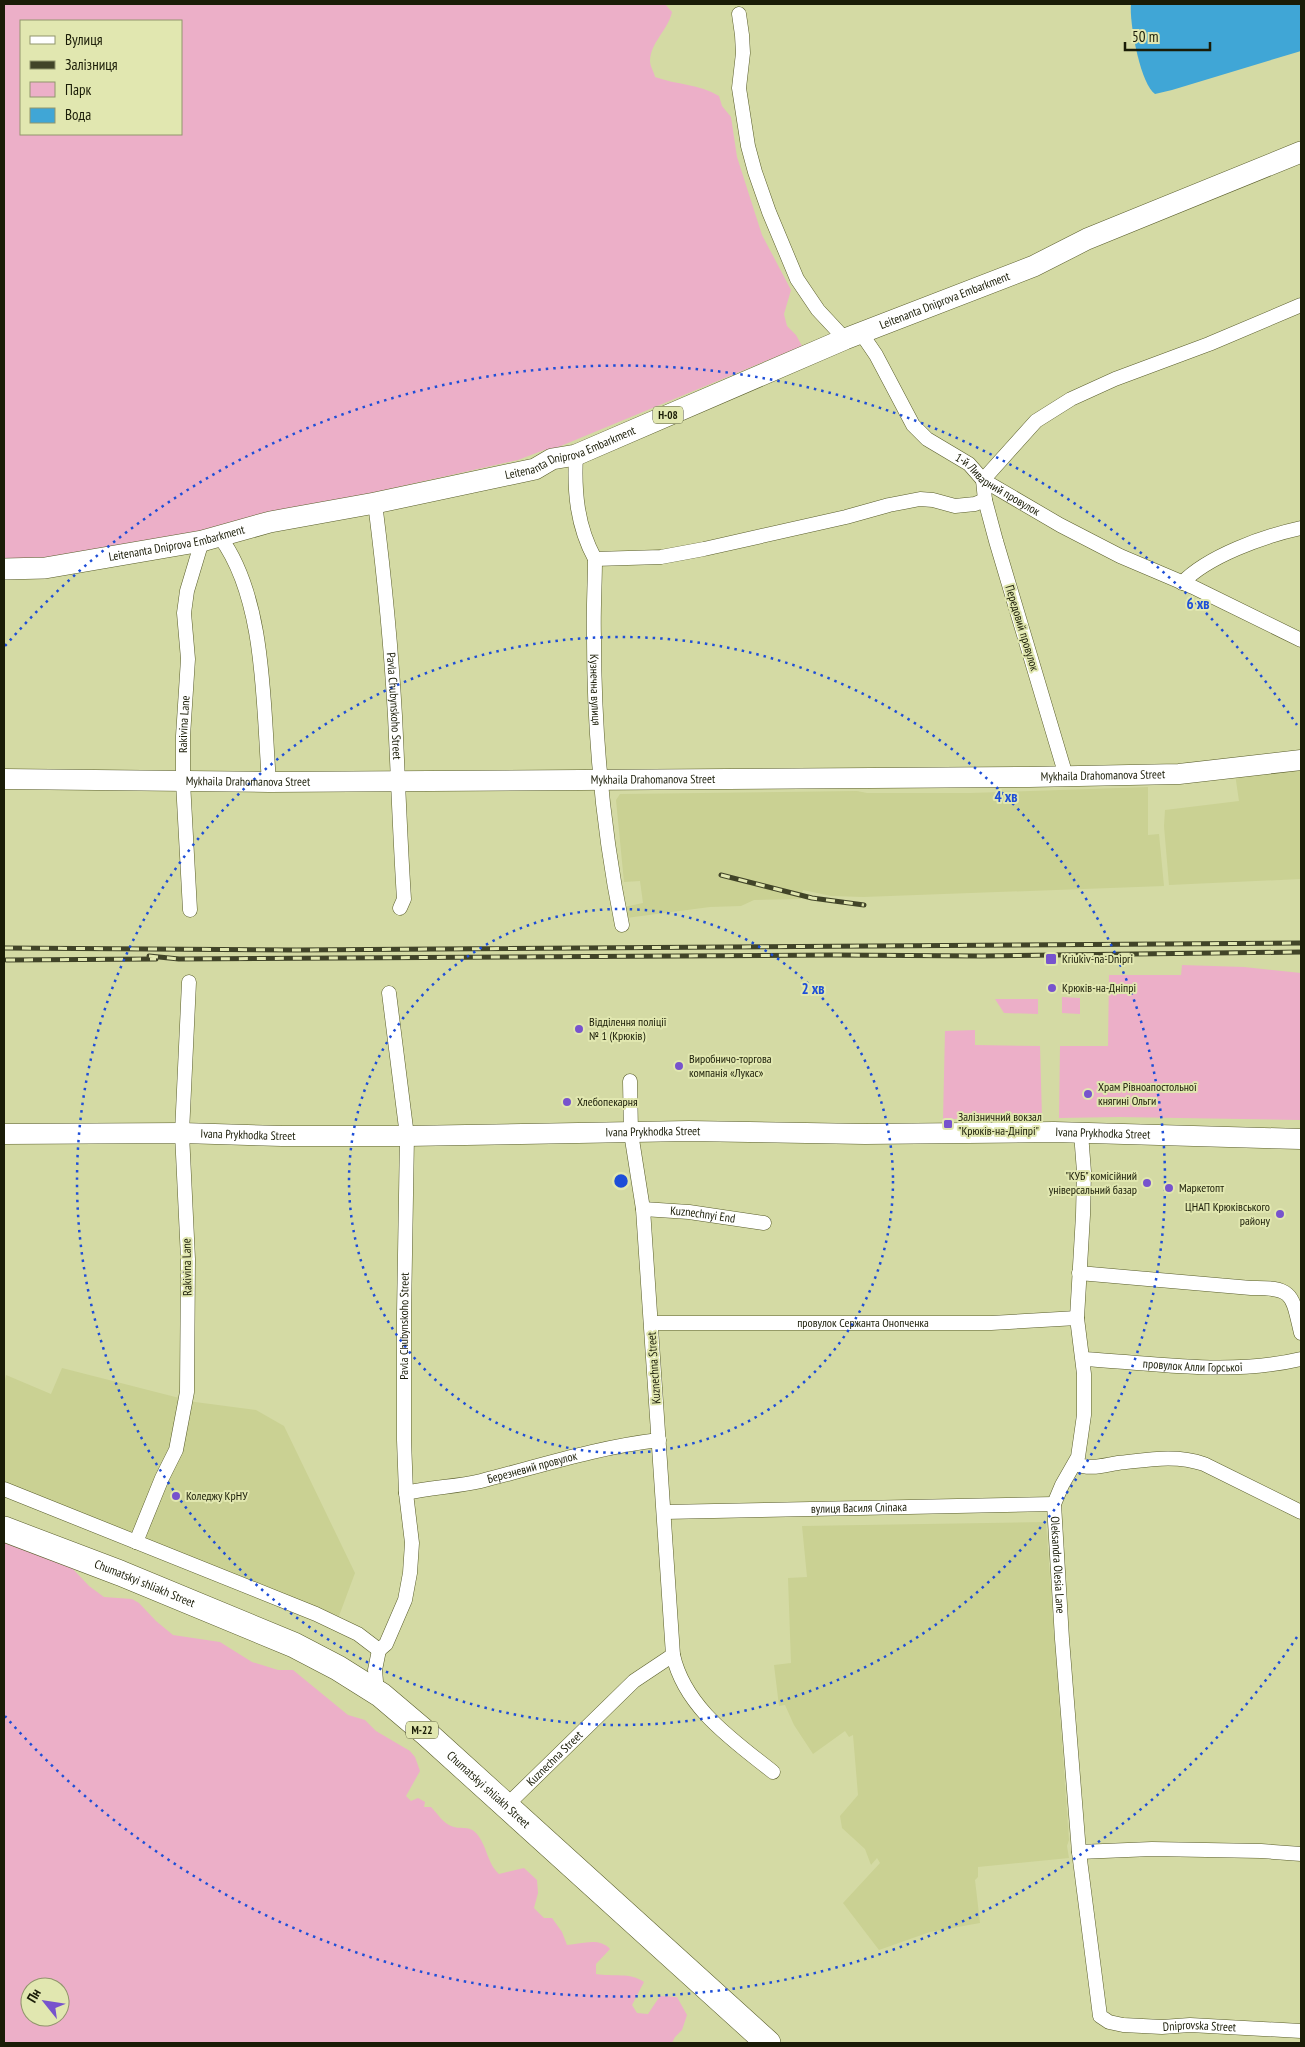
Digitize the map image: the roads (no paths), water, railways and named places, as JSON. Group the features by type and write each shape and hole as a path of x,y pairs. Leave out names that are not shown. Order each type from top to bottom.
{"highway":[{"name":"Chumatskyi shliakh Street","path":"4,1529 120,1573 294,1645 338,1668 377,1692 427,1734 768,2043"}],"main road":[{"name":"Leitenanta Dniprova Embarkment","path":"4,569 44,568 211,539 270,522 376,503 535,469 552,459 576,455 853,336 1034,266 1104,232 1301,152"},
{"name":"Mykhaila Drahomanova Street","path":"4,779 269,782 1066,776 1179,774 1301,760"},
{"name":"Ivana Prykhodka Street","path":"4,1134 182,1133 282,1136 407,1136 631,1133 1081,1133 1301,1139"}],"street":[{"name":"1-й Ливарний провулок","path":"739,14 743,53 739,88 748,146 769,212 797,279 818,310 853,336 913,425 927,439 969,464 983,480 1068,530 1120,556 1258,617 1301,640"},
{"path":"983,480 1036,421 1071,399 1115,379 1209,344 1301,305"},
{"name":"Кузнечна вулиця","path":"576,455 575,476 579,520 595,559 594,638 601,779 614,884 622,925"},
{"name":"Передовий провулок","path":"983,480 985,500 1066,776"},
{"path":"595,559 661,557 704,549 920,499 933,500 955,506 975,504 985,500"},
{"name":"Pavla Chubynskoho Street","path":"376,503 385,583 395,716 404,899 400,908"},
{"path":"1182,583 1204,564 1262,539 1301,528"},
{"path":"211,539 230,550 250,598 260,663 269,782"},
{"name":"Rakivina Lane","path":"190,910 183,782 188,659 184,613 187,591 211,539"},
{"name":"Rakivina Lane","path":"136,1542 162,1478 176,1450 187,1392 188,1259 182,1133 188,982"},
{"name":"Pavla Chubynskoho Street","path":"379,1650 386,1644 405,1600 410,1573 412,1543 406,1493 404,1314 407,1136 389,993"},
{"name":"Kuznechna Street","path":"630,1081 631,1133 643,1209 673,1655 676,1669 683,1684 704,1712 726,1734 773,1772"},
{"name":"Oleksandra Olesia Lane","path":"1081,1133 1084,1172 1077,1318 1083,1359 1084,1415 1080,1452 1076,1464 1062,1485 1054,1504 1062,1640 1079,1852 1100,2016"},
{"name":"Kuznechnyi End","path":"643,1209 689,1212 764,1223"},
{"path":"1080,1272 1276,1289 1290,1296 1293,1301 1301,1333"},
{"name":"провулок Сержанта Онопченка","path":"650,1323 981,1323 1077,1318"},
{"name":"провулок Алли Горської","path":"1083,1359 1214,1368 1272,1366 1301,1359"},
{"name":"Березневий провулок","path":"406,1493 425,1488 445,1487 479,1481 601,1449 659,1440"},
{"path":"1076,1464 1092,1467 1165,1458 1188,1459 1204,1464 1301,1512"},
{"path":"4,1489 316,1614 358,1634 379,1650 375,1670 377,1692"},
{"name":"вулиця Василя Сліпака","path":"664,1512 1054,1504"},
{"name":"Kuznechna Street","path":"506,1806 634,1682 673,1655"},
{"path":"1079,1852 1152,1849 1261,1851 1301,1854"},
{"name":"Dniprovska Street","path":"1100,2016 1109,2022 1123,2025 1162,2027 1190,2025 1301,2031"}],"water":[{"path":"1131,4 1301,4 1301,51 1155,94 1150,88 1140,66 1132,24"}],"railway":[{"path":"721,875 812,898 864,905"},
{"path":"4,948 296,950 1301,943"},
{"path":"149,956 179,959 834,955 981,956 1301,952"},
{"path":"6,960 156,959"}],"place":[{"name":"Kriukiv-na-Dnipri","path":"1051,959"},
{"name":"Крюків-на-Дніпрі","path":"1052,988"},
{"name":"Відділення поліції № 1 (Крюків)","path":"579,1029"},
{"name":"Виробничо-торгова компанія «Лукас»","path":"679,1066"},
{"name":"Храм Рівноапостольної княгині Ольги","path":"1088,1094"},
{"name":"Хлебопекарня","path":"567,1102"},
{"name":"Залізничний вокзал \"Крюкiв-на-Днiпрi\"","path":"948,1124"},
{"name":"\"КУБ\" комісійний універсальний базар","path":"1147,1183"},
{"name":"Маркетопт","path":"1169,1188"},
{"name":"ЦНАП Крюківського району","path":"1280,1214"},
{"name":"Коледжу КрНУ","path":"176,1496"}]}
